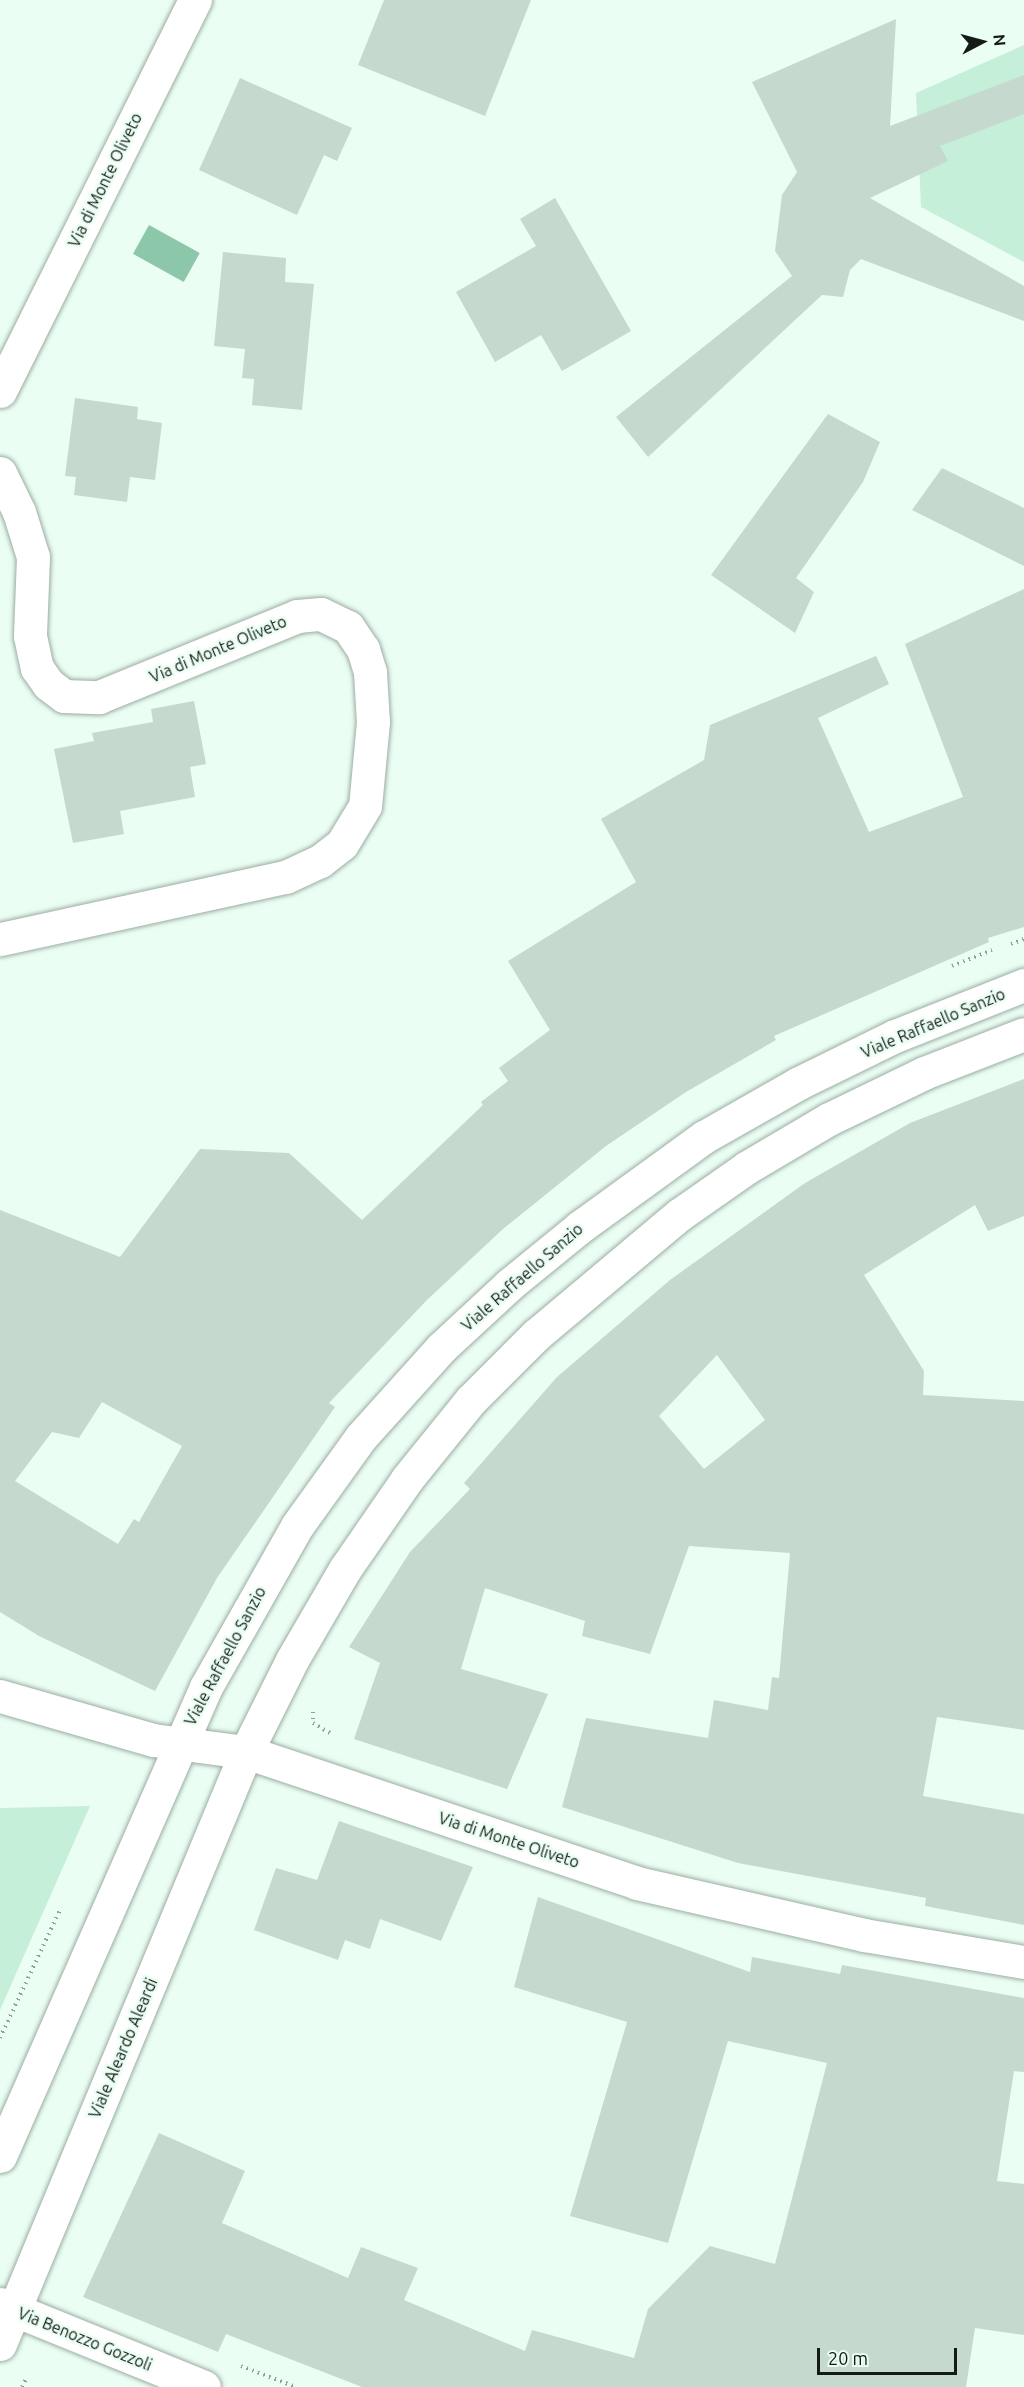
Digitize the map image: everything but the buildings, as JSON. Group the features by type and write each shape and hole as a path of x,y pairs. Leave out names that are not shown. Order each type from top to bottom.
{"main road":[{"name":"Via di Monte Oliveto","path":"0,391 195,0"},
{"name":"Via di Monte Oliveto","path":"0,473 19,512 33,557 30,636 38,668 48,684 64,696 99,697 297,616 321,614 348,627 363,649 370,672 373,722 365,806 342,844 320,861 285,877 0,939"},
{"name":"Viale Raffaello Sanzio","path":"178,1744 233,1634 297,1526 361,1437 473,1317 580,1227 704,1137 799,1083 895,1036 1024,985"},
{"path":"246,1752 292,1659 345,1569 401,1488 471,1400 536,1335 620,1262 746,1168 829,1119 914,1078 1024,1034"},
{"name":"Via di Monte Oliveto","path":"0,1696 153,1740 246,1752 637,1883 864,1935 1024,1962"},
{"path":"0,2156 178,1744"},
{"name":"Viale Aleardo Aleardi","path":"0,2344 7,2307 246,1752"},
{"name":"Via Benozzo Gozzoli","path":"7,2307 204,2387"}],"path":[{"path":"312,1699 314,1723 338,1737"}],"shaded area":[{"path":"1024,45 1024,262 921,207 916,93"},
{"path":"149,225 200,253 184,282 133,254"},
{"path":"90,1806 0,2010 0,1808"}]}
